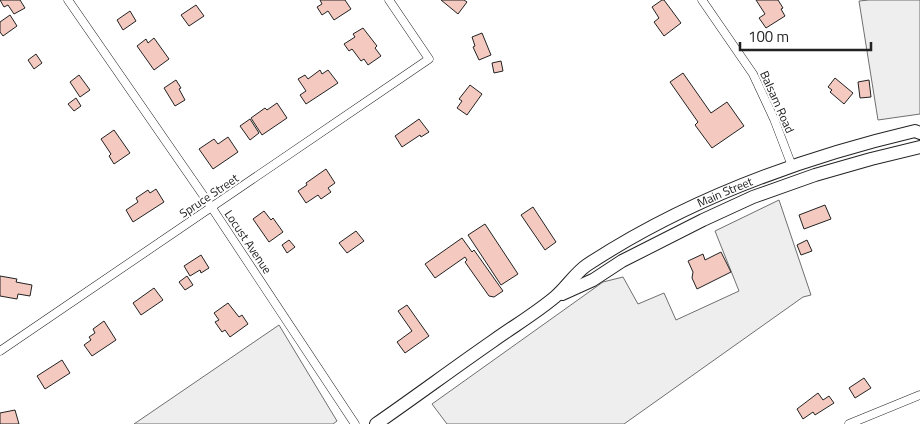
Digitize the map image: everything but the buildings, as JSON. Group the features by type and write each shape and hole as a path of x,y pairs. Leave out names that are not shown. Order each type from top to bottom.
{"main road":[{"name":"Main Street","path":"553,299 584,267 615,247 683,211 792,166 869,142 914,131 920,133"},
{"name":"Main Street","path":"376,424 553,299 593,280 622,261 753,197 816,175 920,147"},
{"path":"703,220 725,204 782,177 792,166"}],"street":[{"name":"Locust Avenue","path":"68,0 212,208 355,424"},
{"name":"Spruce Street","path":"0,351 429,59 389,0"},
{"name":"Balsam Road","path":"702,0 753,74 774,118 792,166"},
{"path":"849,424 920,395"}],"shaded area":[{"path":"920,0 920,114 878,120 859,1"},
{"path":"779,200 811,295 803,297 624,424 447,424 432,404 603,282 623,277 638,304 664,293 676,320 739,291 715,231"},
{"path":"279,325 337,421 333,424 134,424"}]}
